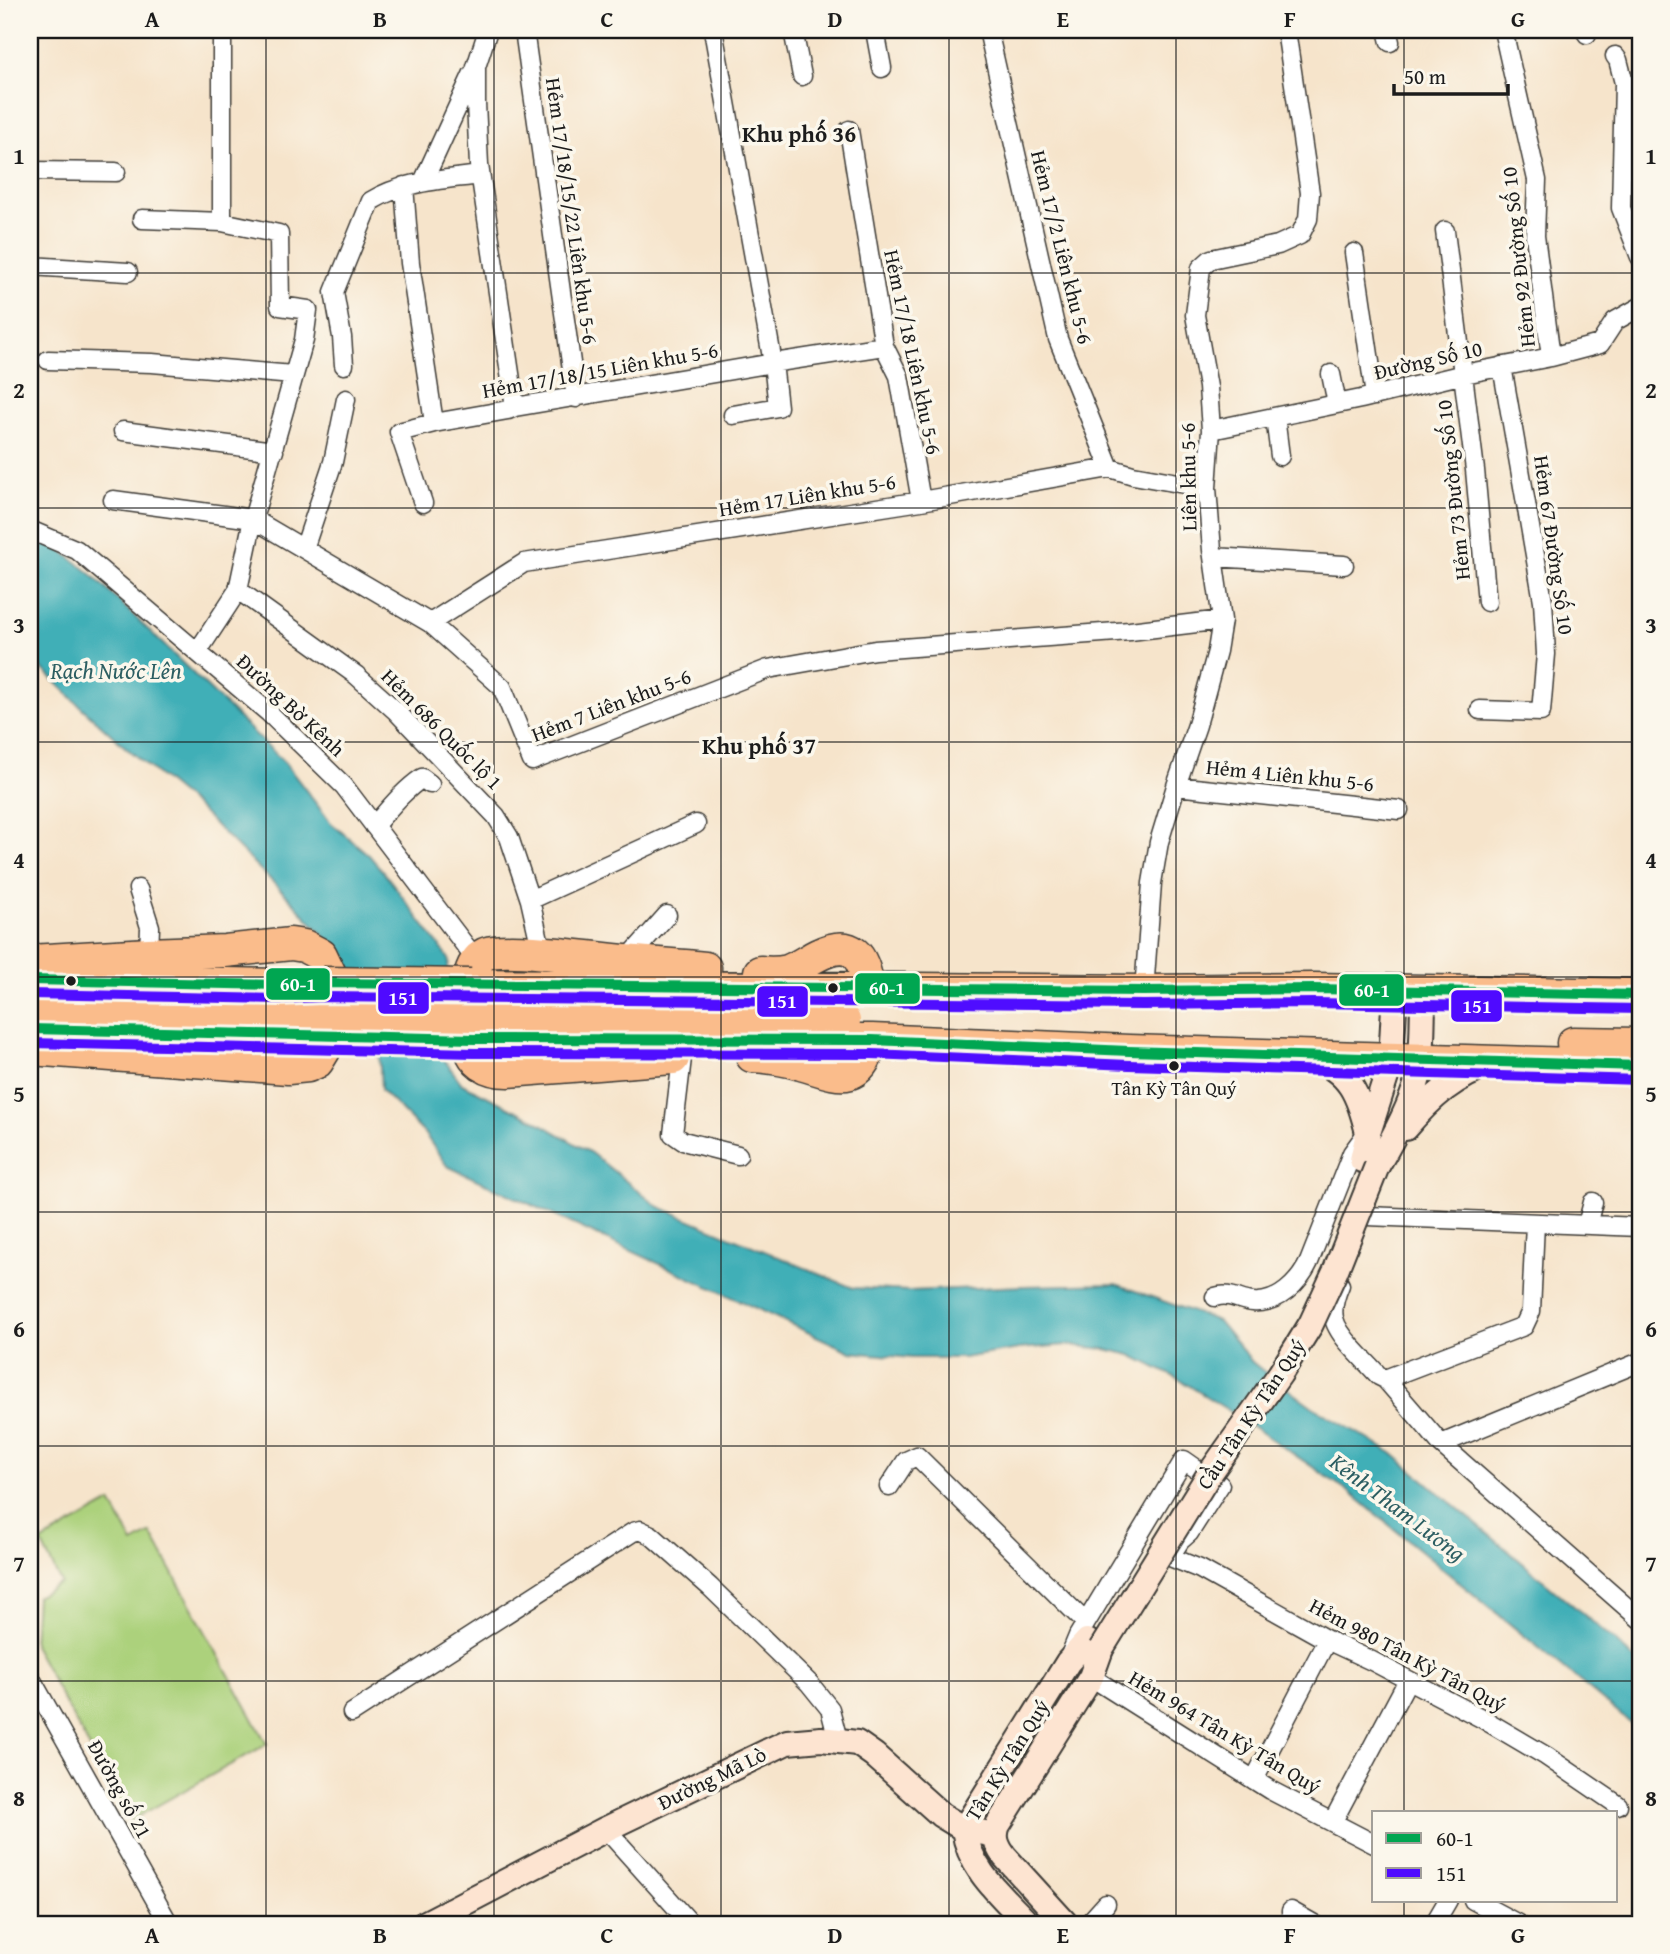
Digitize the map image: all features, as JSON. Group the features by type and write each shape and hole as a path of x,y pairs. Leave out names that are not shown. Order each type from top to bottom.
{"highway":[{"path":"30,961 225,951 291,944 304,946 321,955 330,974 332,1023 328,1044 317,1062 288,1068 30,1049"},
{"path":"852,1004 866,974 861,960 848,949 827,951 790,970 769,973 542,953 491,952 483,954 477,961 468,980 466,1036 471,1053 483,1067 508,1072 737,1055 785,1059 828,1073 847,1074 863,1062 869,1053 872,1040"},
{"path":"30,979 323,984 852,1004 1290,1048"},
{"path":"30,1014 852,1004 1144,998 1314,989 1640,995"},
{"path":"30,993 852,1004"},
{"path":"1144,998 1408,1007 1640,1010"},
{"path":"30,1029 474,1039 872,1040 1129,1051 1290,1048 1406,1051 1640,1044"},
{"path":"1406,1051 1495,1063 1640,1066"}],"main road":[{"path":"1390,1144 1414,1091 1406,1051 1408,1007"},
{"path":"1290,1048 1340,1071 1354,1090 1367,1133 1369,1163"},
{"path":"1367,1133 1380,1098 1406,1051"},
{"path":"1369,1163 1434,1097 1458,1078 1495,1063"},
{"name":"Cầu Tân Kỳ Tân Quý","path":"1091,1638 1195,1467 1267,1365 1297,1316 1369,1163"},
{"name":"Tân Kỳ Tân Quý","path":"1028,1924 977,1868 968,1850 964,1829 1068,1662 1091,1638"},
{"name":"Tân Kỳ Tân Quý","path":"1066,1924 1005,1857 995,1835 998,1825 1091,1677 1091,1638"},
{"name":"Đường Mã Lò","path":"439,1921 606,1829 787,1742 821,1739 857,1743 928,1804 964,1829 995,1835"}],"street":[{"path":"222,30 222,222"},
{"path":"423,182 476,66 488,30"},
{"name":"Hẻm 17/18/15/22 Liên khu 5-6","path":"524,30 576,398"},
{"path":"713,30 778,407 733,415"},
{"path":"793,30 802,76"},
{"path":"875,30 882,68"},
{"name":"Hẻm 17/2 Liên khu 5-6","path":"988,30 1058,339 1110,468"},
{"name":"Liên khu 5-6","path":"1144,998 1152,883 1160,842 1197,725 1217,651 1222,620 1207,488 1211,430 1208,387 1195,316 1201,268 1211,259 1278,245 1300,235 1308,219 1310,194 1286,30"},
{"name":"Hẻm 92 Đường Số 10","path":"1503,30 1537,180 1535,236 1551,357"},
{"path":"1615,56 1625,83 1621,208 1640,257"},
{"path":"476,66 480,175 515,407"},
{"name":"Hẻm 17/18 Liên khu 5-6","path":"849,130 884,346 899,376 921,500"},
{"path":"30,171 116,172"},
{"path":"142,219 222,222 279,234 280,306 309,310 334,292 371,201 404,186 480,175"},
{"path":"404,186 410,263 434,423"},
{"name":"Hẻm 73 Đường Số 10","path":"1445,231 1464,374 1487,602"},
{"path":"1354,253 1375,396"},
{"path":"30,267 128,272"},
{"path":"334,292 344,365"},
{"name":"Đường Số 10","path":"1211,430 1375,396 1600,344 1615,321 1640,307"},
{"path":"198,651 238,590 253,519 304,340 309,310"},
{"name":"Hẻm 17/18/15 Liên khu 5-6","path":"423,503 399,432 515,407 884,346"},
{"path":"48,360 152,363 293,374"},
{"name":"Hẻm 67 Đường Số 10","path":"1480,710 1541,712 1546,654 1543,601 1502,366"},
{"path":"1331,374 1337,404"},
{"path":"304,550 333,463 346,399"},
{"path":"1275,417 1280,456"},
{"path":"123,431 274,451"},
{"name":"Hẻm 17 Liên khu 5-6","path":"430,623 524,563 1110,468 1133,475 1207,488"},
{"name":"Hẻm 7 Liên khu 5-6","path":"113,500 253,519 430,623 502,687 531,761 768,669 875,650 1130,631 1222,620"},
{"name":"Đường Bờ Kênh","path":"30,530 77,550 270,713 344,786 477,961"},
{"path":"1213,557 1344,565"},
{"name":"Hẻm 686 Quốc lộ 1","path":"238,590 356,675 396,711 496,816 509,838 530,900 542,953"},
{"path":"374,826 415,782 422,778 430,784"},
{"name":"Hẻm 4 Liên khu 5-6","path":"1176,786 1399,810"},
{"path":"530,900 696,824"},
{"path":"138,889 149,927 149,954"},
{"path":"626,961 667,915"},
{"path":"682,1058 673,1134 683,1141 738,1155"},
{"path":"1215,1297 1228,1295 1246,1301 1262,1302 1278,1296 1294,1285 1309,1262 1352,1153 1367,1133"},
{"path":"1390,1144 1386,1167 1334,1301 1333,1317 1338,1330 1441,1444 1640,1619"},
{"path":"1587,1225 1593,1202"},
{"path":"1367,1216 1640,1227"},
{"path":"1382,1378 1524,1326 1531,1311 1535,1223"},
{"path":"1441,1444 1640,1362"},
{"path":"889,1487 906,1461 916,1456 1091,1638"},
{"name":"Tân Kỳ Tân Quý","path":"1091,1638 1162,1496 1184,1460 1220,1485 1180,1541 1110,1655 1091,1677"},
{"path":"352,1713 640,1530 651,1535 710,1587 809,1683 830,1709 838,1740"},
{"name":"Hẻm 980 Tân Kỳ Tân Quý","path":"1170,1557 1200,1569 1327,1640 1483,1719 1546,1756 1618,1805"},
{"path":"1254,1780 1327,1640"},
{"name":"Đường số 21","path":"30,1677 169,1924"},
{"name":"Hẻm 964 Tân Kỳ Tân Quý","path":"1091,1677 1270,1790 1372,1843"},
{"path":"1333,1821 1408,1680"},
{"path":"606,1829 691,1924"},
{"path":"1434,1924 1447,1902"},
{"path":"1477,1902 1518,1924"},
{"path":"1088,1924 1106,1904"},
{"path":"1291,1911 1314,1924"}],"green space":[{"path":"111,1502 133,1543 151,1533 267,1744 130,1821 33,1645 36,1597 61,1583 41,1542"}],"water":[{"path":"30,535 58,548 90,573 285,763 331,823 369,855 390,880 449,959 439,1036 443,1058 462,1084 531,1118 591,1153 657,1206 853,1288 909,1291 1116,1284 1218,1321 1252,1362 1313,1407 1392,1453 1614,1640 1640,1665 1640,1731 1348,1491 1236,1415 1175,1377 1131,1355 1066,1345 963,1358 912,1358 851,1352 447,1166 424,1133 381,1090 379,1047 340,954 294,903 198,808 125,747 30,659"}],"transit line":[{"name":"60-1","path":"30,980 279,985 323,983 1144,991 1314,989 1640,995"},
{"name":"151","path":"30,994 279,999 323,997 1144,1005 1314,1003 1640,1009"},
{"name":"60-1","path":"30,1029 474,1039 872,1040 1129,1051 1640,1066"},
{"name":"151","path":"30,1043 474,1053 872,1054 1129,1065 1640,1080"}],"place":[{"name":"Tân Kỳ Tân Quý","path":"1174,1066"}],"district":[{"name":"Khu phố 36","path":"799,133"},
{"name":"Khu phố 37","path":"759,745"}],"water label":[{"name":"Rạch Nước Lên","path":"116,670"},
{"name":"Kênh Tham Lương","path":"1398,1507"}]}
